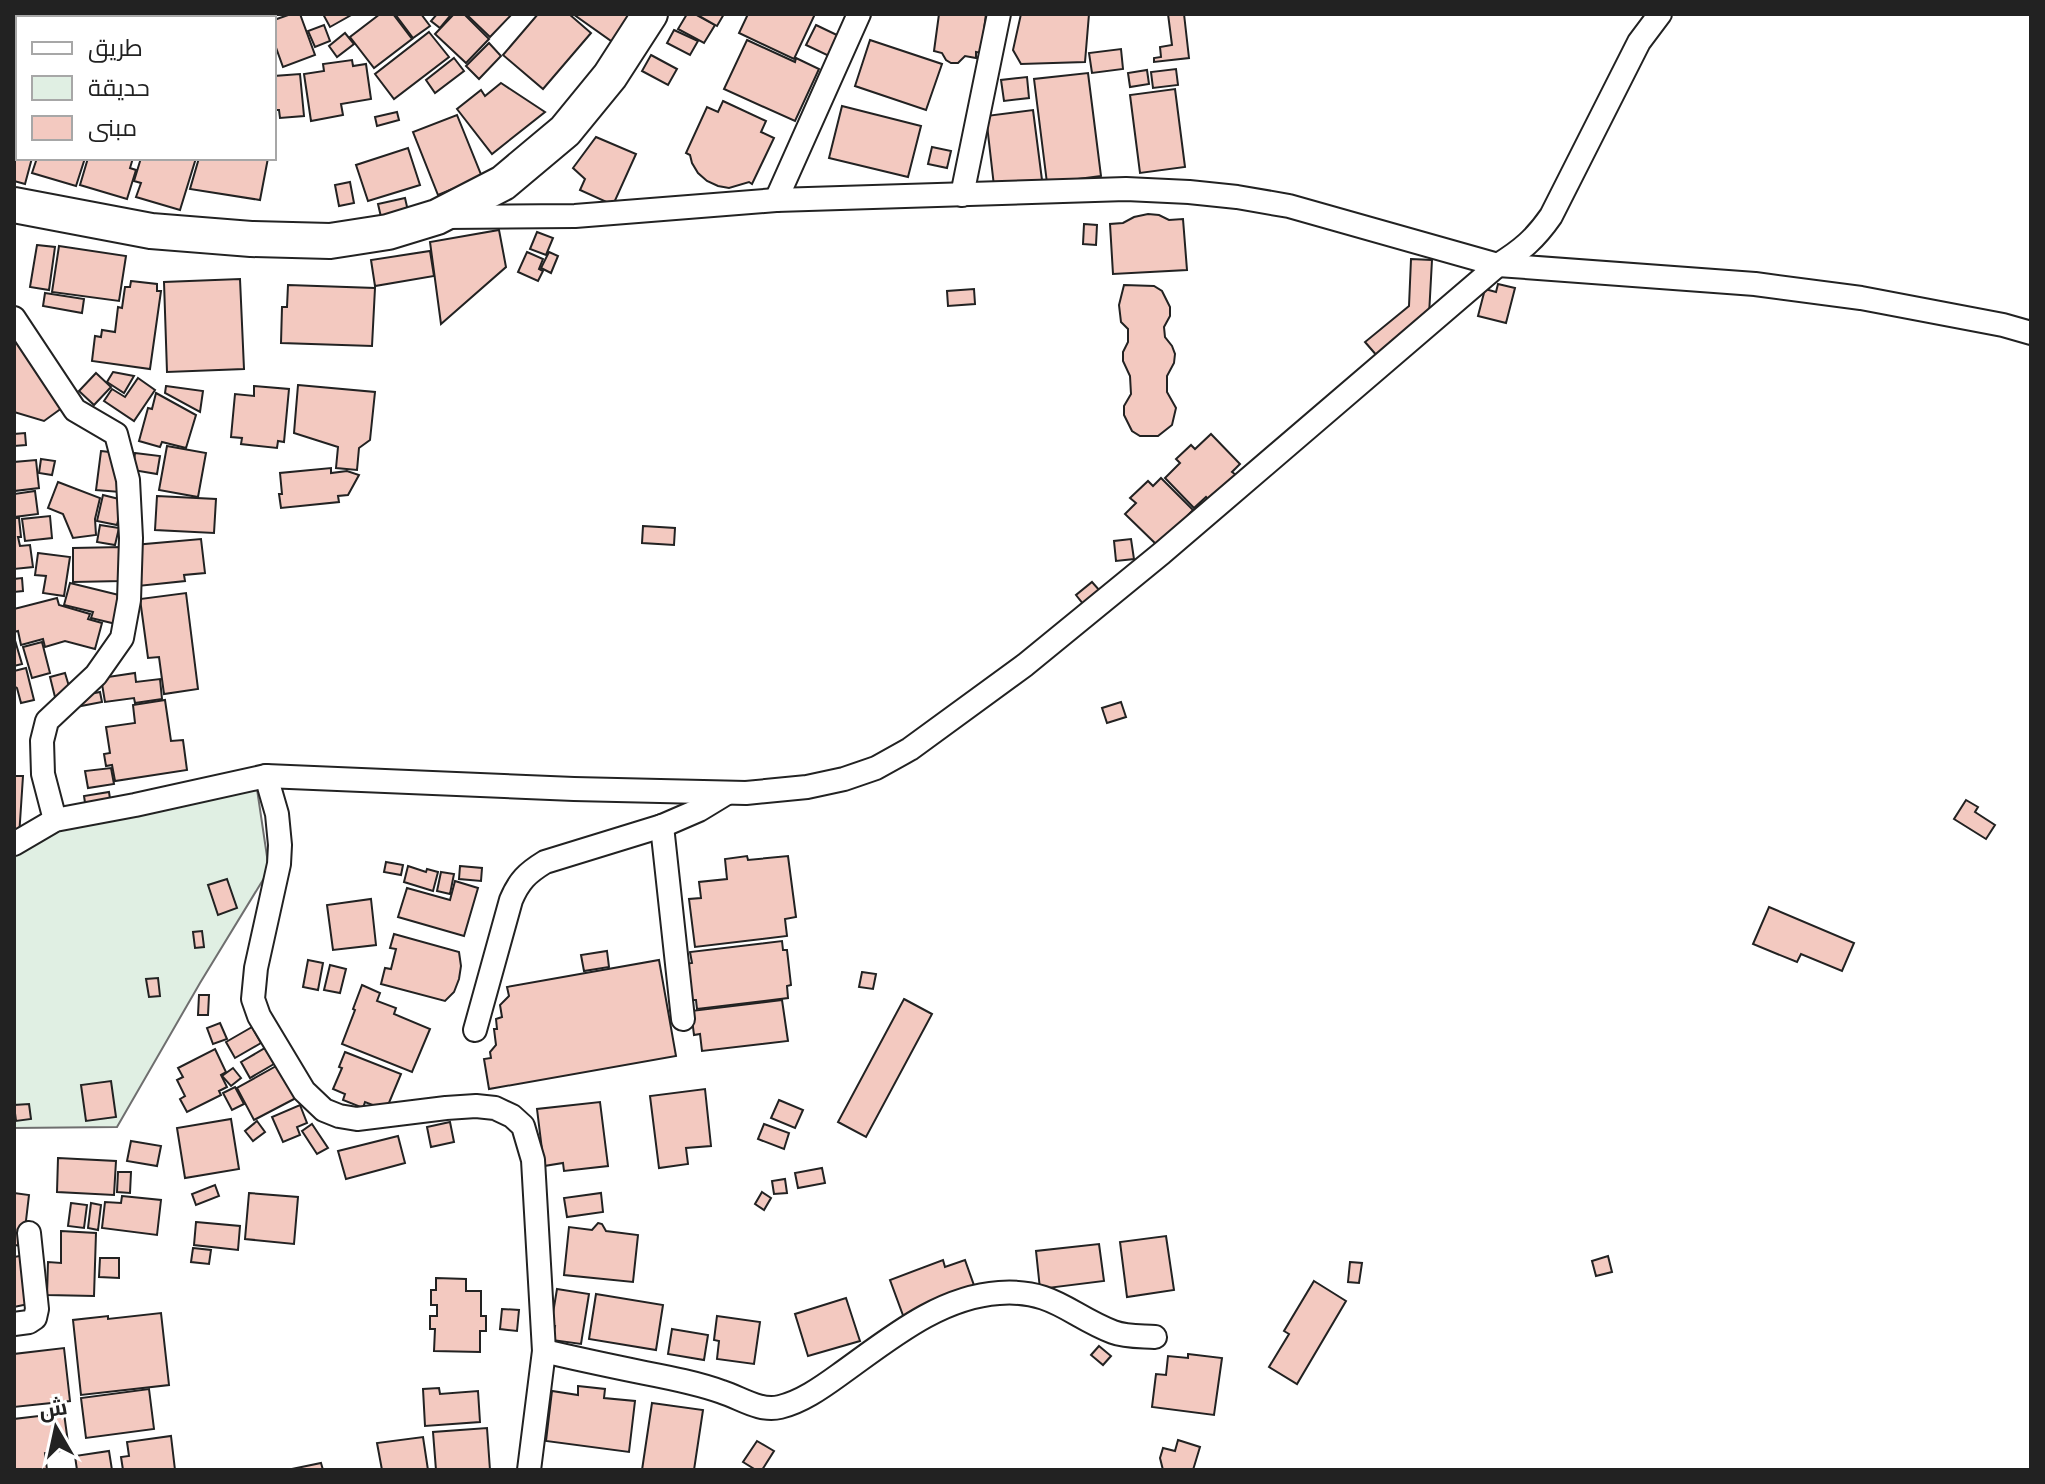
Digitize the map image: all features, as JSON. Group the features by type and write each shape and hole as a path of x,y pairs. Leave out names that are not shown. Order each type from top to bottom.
{"main road":[{"path":"14,205 151,231 251,239 330,241 388,232 437,217 503,183 565,131 610,76 650,14"}],"street":[{"path":"776,200 859,14"},
{"path":"962,195 999,14"},
{"path":"14,844 55,820 266,776 727,793 807,787 876,768 910,749 1025,665 1141,571 1498,265 1524,249 1551,216 1639,42 1660,14"},
{"path":"437,217 575,216 776,200 1126,189 1237,197 1289,206 1498,265 1785,288 1928,310 2031,333"},
{"path":"14,318 75,410 116,434 128,480 131,538 129,600 122,638 96,675 47,721 42,741 43,774 55,820"},
{"path":"266,776 277,814 279,864 253,999 259,1016 304,1091 324,1110 357,1119 476,1106 495,1108 512,1116 523,1126 533,1160 544,1351 529,1470"},
{"path":"475,1030 511,900 519,882 529,872 545,862 662,826 699,810 727,793"},
{"path":"662,826 683,1019"},
{"path":"14,1324 29,1322 35,1318 37,1309 29,1233"},
{"path":"544,1351 696,1384 770,1409 815,1392 922,1319 974,1296 1019,1292 1040,1296 1115,1333 1155,1337"}],"green space":[{"path":"257,789 269,870 117,1127 14,1128 14,857 54,831"}],"building":[{"path":"14,14 48,14 16,16 14,32"},
{"path":"84,14 84,16 48,16"},
{"path":"87,14 122,14 122,16"},
{"path":"124,14 157,14 156,16"},
{"path":"183,14 216,14 216,16"},
{"path":"235,14 253,16 222,16"},
{"path":"300,14 315,55 283,67 276,48 276,19"},
{"path":"323,14 353,14 330,27"},
{"path":"380,14 393,14 412,39 374,68 350,37"},
{"path":"395,14 421,14 430,26 413,38"},
{"path":"437,14 450,16 440,28 431,21"},
{"path":"454,14 464,14 489,39 466,63 435,34"},
{"path":"466,14 512,14 490,37"},
{"path":"538,14 569,14 591,33 543,89 503,55"},
{"path":"573,14 634,14 614,43"},
{"path":"687,14 695,14 715,25 704,43 678,29"},
{"path":"696,14 724,14 717,26"},
{"path":"748,14 815,14 794,59 739,33"},
{"path":"939,14 986,14 981,53 976,52 976,58 965,56 958,63 951,63 942,53 934,51"},
{"path":"1021,14 1089,14 1085,62 1021,64 1013,50"},
{"path":"1168,14 1184,14 1189,58 1154,62 1154,58 1161,57 1160,47 1172,45"},
{"path":"324,25 330,41 315,47 308,31"},
{"path":"816,25 839,36 829,56 806,45"},
{"path":"674,30 698,41 690,55 667,43"},
{"path":"429,32 449,57 394,99 375,74"},
{"path":"345,33 354,44 337,57 329,46"},
{"path":"747,40 795,62 796,58 819,69 795,121 724,89"},
{"path":"870,40 942,64 926,110 855,86"},
{"path":"489,43 501,56 479,79 466,66"},
{"path":"16,45 16,74 14,73"},
{"path":"1121,49 1123,69 1092,73 1089,53"},
{"path":"651,55 677,69 668,85 642,71"},
{"path":"454,58 464,71 435,93 426,80"},
{"path":"352,60 353,66 366,64 371,99 341,104 343,115 311,121 304,74 324,71 323,64"},
{"path":"1176,69 1178,85 1153,88 1151,72"},
{"path":"1147,70 1149,84 1130,87 1128,73"},
{"path":"1088,73 1101,176 1047,183 1034,79"},
{"path":"300,74 304,116 280,118 279,110 276,110 276,76"},
{"path":"1027,77 1029,98 1004,101 1001,80"},
{"path":"14,79 16,124 14,123"},
{"path":"501,83 545,112 492,154 457,109 481,90 485,96"},
{"path":"1175,89 1185,167 1140,173 1130,95"},
{"path":"723,101 766,121 761,132 774,138 752,184 749,182 729,188 707,181 686,153 707,107 718,112"},
{"path":"842,106 921,126 908,177 829,158"},
{"path":"1033,110 1042,180 994,186 986,116"},
{"path":"397,112 399,120 377,126 375,117"},
{"path":"457,115 482,177 438,195 413,132"},
{"path":"14,129 16,160 31,160 25,184 14,181"},
{"path":"596,137 636,154 613,205 580,190 585,179 573,168"},
{"path":"932,147 951,151 947,168 928,164"},
{"path":"408,148 420,185 368,201 356,165"},
{"path":"36,160 84,160 76,186 32,173"},
{"path":"87,160 132,160 130,168 136,170 127,199 80,185"},
{"path":"140,160 195,160 180,210 136,197 141,183 134,181"},
{"path":"198,160 268,160 260,200 190,189"},
{"path":"350,182 354,203 339,206 335,185"},
{"path":"405,198 408,211 381,217 378,204"},
{"path":"1148,214 1169,220 1183,219 1187,270 1113,274 1110,224"},
{"path":"1084,224 1097,225 1096,245 1083,244"},
{"path":"499,230 506,267 441,324 430,242"},
{"path":"537,232 553,238 546,255 530,249"},
{"path":"37,245 55,247 49,290 30,287"},
{"path":"59,246 126,256 119,301 52,292"},
{"path":"430,251 434,276 375,286 371,260"},
{"path":"527,252 543,259 539,269 543,271 538,281 518,272"},
{"path":"549,252 558,256 551,273 541,268"},
{"path":"1411,259 1432,260 1429,315 1378,357 1365,342 1409,306"},
{"path":"240,279 244,369 167,372 164,282"},
{"path":"131,281 157,284 157,291 161,291 150,369 92,361 95,336 101,337 102,330 115,332 118,307 122,308 125,287 130,287"},
{"path":"1498,284 1515,288 1506,323 1478,316 1485,289 1496,292"},
{"path":"288,285 375,288 372,346 281,343 282,307 287,307"},
{"path":"1124,285 1154,286 1162,291 1170,307 1170,316 1164,327 1165,337 1175,354 1167,376 1167,392 1176,408 1172,425 1158,436 1140,436 1132,431 1124,415 1124,406 1131,394 1130,376 1123,361 1128,329 1121,322 1119,305"},
{"path":"974,289 975,304 948,306 947,291"},
{"path":"45,293 84,299 82,313 43,306"},
{"path":"14,332 66,405 44,421 14,412"},
{"path":"113,372 134,376 124,393 107,382"},
{"path":"96,373 111,387 94,405 79,391"},
{"path":"138,378 155,390 134,421 104,401 112,389 125,397"},
{"path":"298,385 375,392 370,440 359,448 357,470 336,468 338,447 294,433"},
{"path":"166,386 203,391 200,412 165,393"},
{"path":"254,386 289,389 284,442 278,441 277,448 241,444 242,438 231,437 235,394 254,396"},
{"path":"156,393 196,415 186,448 162,442 160,447 139,441 148,408 152,409"},
{"path":"25,433 26,445 14,446 14,434"},
{"path":"1211,434 1240,464 1232,472 1236,475 1209,500 1206,497 1194,508 1165,478 1180,463 1176,459 1191,445 1195,449"},
{"path":"167,446 206,453 198,497 159,490"},
{"path":"101,451 118,453 120,492 96,490"},
{"path":"135,453 160,456 157,474 133,470"},
{"path":"41,459 55,461 52,475 39,473"},
{"path":"36,460 39,488 14,491 14,462"},
{"path":"331,468 331,473 347,471 359,475 348,495 338,496 339,502 281,508 280,473"},
{"path":"1161,478 1193,510 1158,546 1125,514 1136,503 1130,498 1148,481 1153,486"},
{"path":"58,482 100,498 95,519 96,535 73,538 63,514 48,508"},
{"path":"35,491 38,514 14,517 14,494"},
{"path":"103,495 123,500 117,525 97,521"},
{"path":"157,496 216,499 214,533 155,530"},
{"path":"50,516 52,538 25,541 22,519"},
{"path":"14,518 19,518 20,546 30,545 33,567 14,569"},
{"path":"100,525 119,528 115,545 97,542"},
{"path":"643,526 675,528 674,545 642,543"},
{"path":"201,539 205,573 184,575 185,581 138,586 134,545"},
{"path":"1131,539 1134,559 1116,561 1114,541"},
{"path":"122,547 122,581 73,582 73,548"},
{"path":"38,553 70,557 64,596 43,593 46,576 35,575"},
{"path":"22,578 23,591 14,592 14,579"},
{"path":"1092,582 1101,592 1084,605 1076,595"},
{"path":"70,583 123,596 116,624 91,618 93,612 64,605"},
{"path":"186,593 198,689 164,694 159,657 148,658 140,599"},
{"path":"57,598 59,605 90,614 88,619 102,623 95,649 65,641 45,647 43,639 21,645 18,631 14,632 14,609"},
{"path":"14,637 22,664 14,666"},
{"path":"42,642 50,673 32,678 23,647"},
{"path":"26,668 34,700 21,703 14,686 14,671"},
{"path":"65,673 71,693 55,697 50,677"},
{"path":"135,673 136,682 160,679 162,699 135,703 134,698 105,702 101,678"},
{"path":"100,692 102,702 81,706 79,696"},
{"path":"165,700 171,741 183,740 187,770 115,781 112,765 106,766 104,754 110,753 106,727 135,723 133,705"},
{"path":"1121,702 1126,717 1107,723 1102,708"},
{"path":"111,768 114,784 88,788 85,771"},
{"path":"14,776 23,776 19,837 14,839"},
{"path":"109,792 111,805 86,809 84,796"},
{"path":"1966,800 1978,807 1975,812 1995,825 1986,839 1954,819"},
{"path":"747,856 748,860 788,856 796,917 785,919 787,936 695,947 689,899 701,898 699,882 727,879 725,859"},
{"path":"386,862 403,865 401,875 384,872"},
{"path":"408,866 438,872 433,891 404,882"},
{"path":"460,866 482,868 481,881 459,879"},
{"path":"441,872 454,874 450,894 437,891"},
{"path":"227,879 237,908 218,915 208,885"},
{"path":"455,881 478,888 464,936 398,917 407,888 450,900"},
{"path":"371,899 376,945 333,950 327,905"},
{"path":"1769,907 1854,943 1842,971 1801,954 1797,962 1753,944"},
{"path":"202,931 204,947 195,948 193,932"},
{"path":"394,934 459,952 459,979 454,992 445,1001 381,984 385,968 391,969 396,949 390,948"},
{"path":"782,941 783,950 787,950 791,985 787,986 788,998 697,1009 696,1000 690,1000 685,964 692,963 690,952"},
{"path":"607,951 609,967 584,971 581,955"},
{"path":"308,960 323,963 318,990 303,987"},
{"path":"659,960 676,1056 489,1089 484,1059 491,1058 490,1052 496,1045 494,1029 497,1029 496,1019 502,1017 500,1005 509,996 507,987"},
{"path":"330,965 346,969 340,993 324,990"},
{"path":"862,972 876,974 873,989 859,987"},
{"path":"158,978 160,996 149,997 146,979"},
{"path":"362,985 380,993 377,1001 396,1008 394,1014 430,1029 412,1072 342,1044"},
{"path":"199,995 209,995 208,1015 198,1015"},
{"path":"904,999 932,1014 866,1137 838,1122"},
{"path":"782,1000 788,1041 702,1051 700,1034 694,1035 691,1011"},
{"path":"220,1023 227,1039 213,1044 207,1028"},
{"path":"252,1027 261,1043 235,1058 226,1042"},
{"path":"265,1048 274,1064 250,1078 241,1062"},
{"path":"215,1049 226,1072 221,1075 227,1087 219,1091 221,1095 187,1112 180,1099 185,1096 177,1080 183,1077 178,1068"},
{"path":"345,1052 401,1074 386,1110 365,1102 363,1108 343,1100 345,1094 333,1089"},
{"path":"278,1065 296,1098 254,1120 237,1088"},
{"path":"233,1068 241,1078 231,1086 222,1076"},
{"path":"111,1081 116,1117 86,1121 81,1085"},
{"path":"235,1087 244,1104 232,1110 223,1093"},
{"path":"705,1089 711,1146 686,1148 688,1164 659,1168 650,1096"},
{"path":"779,1100 803,1110 795,1128 771,1118"},
{"path":"600,1102 608,1166 564,1171 563,1163 544,1166 537,1109"},
{"path":"29,1104 31,1119 16,1121 14,1105"},
{"path":"300,1105 307,1123 297,1127 300,1135 283,1142 272,1117"},
{"path":"231,1119 239,1169 185,1178 177,1128"},
{"path":"257,1121 265,1132 253,1141 245,1131"},
{"path":"450,1122 454,1142 431,1147 427,1127"},
{"path":"312,1124 328,1148 317,1154 302,1131"},
{"path":"764,1124 789,1133 784,1149 758,1139"},
{"path":"398,1136 405,1163 346,1179 338,1151"},
{"path":"131,1141 161,1146 157,1166 127,1161"},
{"path":"58,1158 116,1161 114,1195 57,1192"},
{"path":"822,1168 825,1183 798,1188 795,1173"},
{"path":"118,1172 131,1172 130,1193 117,1192"},
{"path":"785,1179 787,1193 774,1194 772,1181"},
{"path":"215,1185 219,1196 196,1205 192,1194"},
{"path":"762,1192 771,1198 764,1210 755,1204"},
{"path":"14,1193 29,1195 23,1246 14,1245"},
{"path":"249,1193 298,1197 294,1244 245,1239"},
{"path":"601,1193 603,1212 567,1217 564,1198"},
{"path":"122,1196 161,1200 157,1235 102,1228 105,1202 121,1203"},
{"path":"71,1203 87,1205 84,1228 68,1226"},
{"path":"91,1203 101,1205 98,1230 88,1228"},
{"path":"196,1222 240,1226 238,1250 194,1245"},
{"path":"598,1223 606,1231 638,1235 633,1282 564,1275 569,1227 592,1230"},
{"path":"61,1231 96,1233 94,1296 47,1295 48,1262 61,1263"},
{"path":"1166,1236 1174,1290 1127,1297 1120,1242"},
{"path":"1099,1244 1104,1281 1040,1289 1036,1251"},
{"path":"193,1248 211,1250 209,1264 191,1262"},
{"path":"25,1255 33,1303 14,1307 14,1257"},
{"path":"1608,1256 1612,1272 1596,1276 1592,1261"},
{"path":"100,1258 119,1258 119,1278 99,1277"},
{"path":"943,1260 945,1267 965,1260 976,1291 904,1318 890,1280"},
{"path":"1350,1262 1362,1263 1359,1283 1348,1282"},
{"path":"436,1278 466,1279 466,1291 481,1291 481,1316 486,1316 486,1331 480,1331 480,1352 434,1351 435,1329 430,1329 430,1316 437,1316 437,1305 431,1305 431,1290 436,1290"},
{"path":"1314,1281 1346,1301 1297,1384 1269,1367 1289,1334 1284,1331"},
{"path":"557,1289 589,1294 581,1344 552,1340 555,1326 551,1325"},
{"path":"596,1294 663,1305 656,1350 589,1339"},
{"path":"846,1298 860,1341 808,1356 795,1314"},
{"path":"502,1309 519,1310 517,1331 500,1329"},
{"path":"161,1313 169,1385 81,1395 73,1320"},
{"path":"717,1316 760,1322 754,1364 717,1359 719,1341 714,1340"},
{"path":"672,1329 708,1335 704,1360 668,1354"},
{"path":"1099,1346 1111,1356 1103,1365 1091,1355"},
{"path":"64,1348 70,1401 14,1407 14,1354"},
{"path":"1188,1354 1222,1358 1214,1415 1152,1407 1156,1374 1166,1375 1168,1356 1188,1358"},
{"path":"578,1386 605,1389 604,1398 635,1401 629,1452 546,1441 552,1391 578,1395"},
{"path":"439,1388 440,1394 478,1391 480,1422 425,1426 423,1389"},
{"path":"149,1389 154,1429 86,1438 81,1398"},
{"path":"652,1403 703,1410 694,1470 642,1470"},
{"path":"64,1413 69,1450 45,1453 47,1470 14,1470 14,1419"},
{"path":"487,1428 490,1470 436,1470 433,1432"},
{"path":"171,1436 175,1470 123,1470 121,1457 129,1456 127,1442"},
{"path":"423,1437 428,1470 382,1470 377,1443"},
{"path":"1178,1440 1200,1447 1193,1470 1163,1470 1160,1458 1163,1448 1175,1451"},
{"path":"757,1441 774,1451 762,1470 743,1462"},
{"path":"109,1451 112,1470 77,1470 75,1456"},
{"path":"321,1463 323,1470 287,1470"}]}
